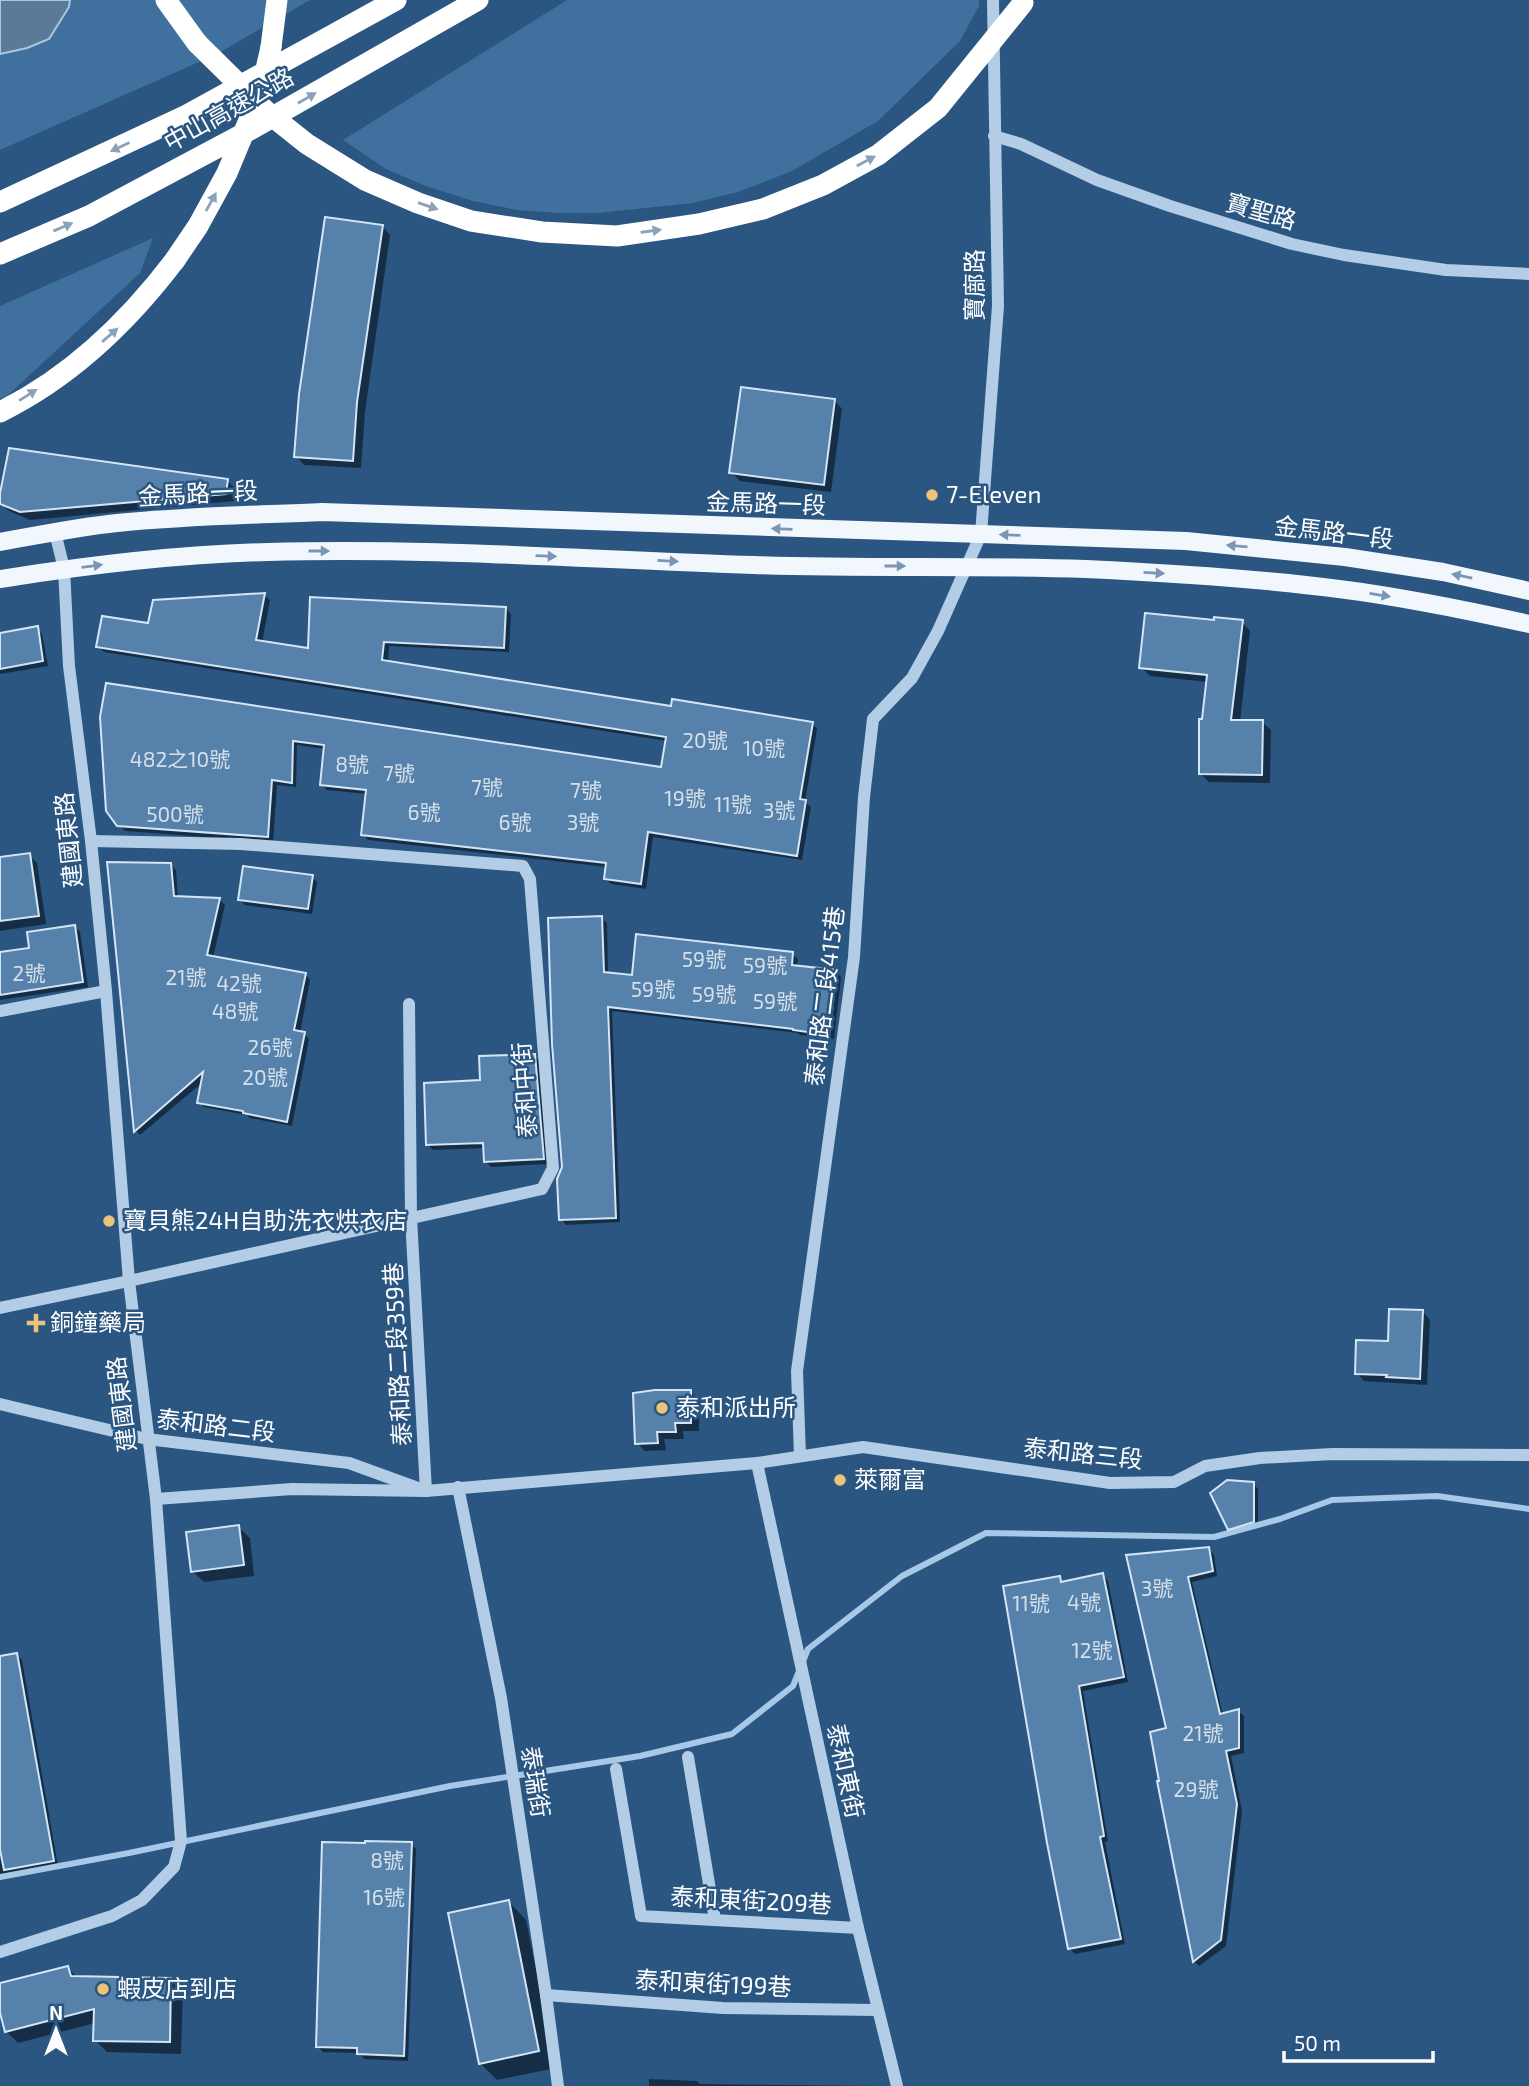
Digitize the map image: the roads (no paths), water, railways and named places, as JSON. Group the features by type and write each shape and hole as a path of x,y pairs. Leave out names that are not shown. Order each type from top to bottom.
{"highway":[{"path":"166,0 197,43 268,113 307,144 365,180 418,203 471,220 542,232 617,236 699,225 763,209 823,185 878,155 938,108 1025,0"},
{"path":"0,412 56,378 118,328 153,290 190,237 227,173 261,91 271,47 276,0"},
{"name":"中山高速公路","path":"0,202 187,115 397,0"},
{"name":"中山高速公路","path":"0,254 101,210 241,135 478,0"}],"main road":[{"name":"金馬路一段","path":"0,542 55,531 118,523 322,512 1186,541 1282,550 1443,572 1529,591"},
{"path":"0,579 156,558 268,552 360,551 757,565 1086,569 1284,582 1344,589 1452,607 1529,624"}],"street":[{"name":"寶廍路","path":"965,566 981,534 998,306 993,0"},
{"name":"寶聖路","path":"994,136 1021,144 1097,180 1292,244 1344,255 1446,270 1529,274"},
{"name":"建國東路","path":"0,1951 112,1916 142,1900 174,1867 179,1847 156,1499 129,1281 106,991 69,666 64,569 55,531"},
{"name":"泰和路二段415巷","path":"800,1456 797,1371 854,957 864,797 873,719 912,678 938,631 965,566"},
{"name":"泰和中街","path":"0,1308 542,1189 552,1168 530,879 523,866 241,844 91,841"},
{"path":"0,1011 106,991"},
{"name":"泰和路二段359巷","path":"409,1004 411,1219 426,1491"},
{"name":"泰和路二段","path":"0,1404 147,1439 349,1463 426,1491"},
{"name":"泰和路三段","path":"800,1456 863,1447 1110,1483 1174,1482 1205,1466 1261,1458 1332,1454 1529,1455"},
{"name":"泰和路二段","path":"156,1499 292,1489 426,1491 757,1463 800,1456"},
{"name":"泰和東街","path":"757,1463 858,1927 897,2086"},
{"name":"泰瑞街","path":"458,1487 501,1698 546,1995 554,2085"},
{"path":"688,1757 715,1920"},
{"name":"泰和東街209巷","path":"616,1769 641,1916 858,1927"},
{"name":"泰和東街199巷","path":"546,1995 723,2007 878,2010"}],"waterway":[{"path":"0,1877 450,1786 640,1756 732,1734 793,1686 808,1649 902,1576 986,1533 1214,1537 1280,1519 1332,1500 1437,1496 1529,1509"}],"place":[{"name":"7-Eleven","path":"932,495"},
{"name":"寶貝熊24H自助洗衣烘衣店","path":"109,1221"},
{"name":"銅鐘藥局","path":"36,1323"},
{"name":"泰和派出所","path":"662,1408"},
{"name":"萊爾富","path":"840,1480"},
{"name":"蝦皮店到店","path":"103,1989"}]}
